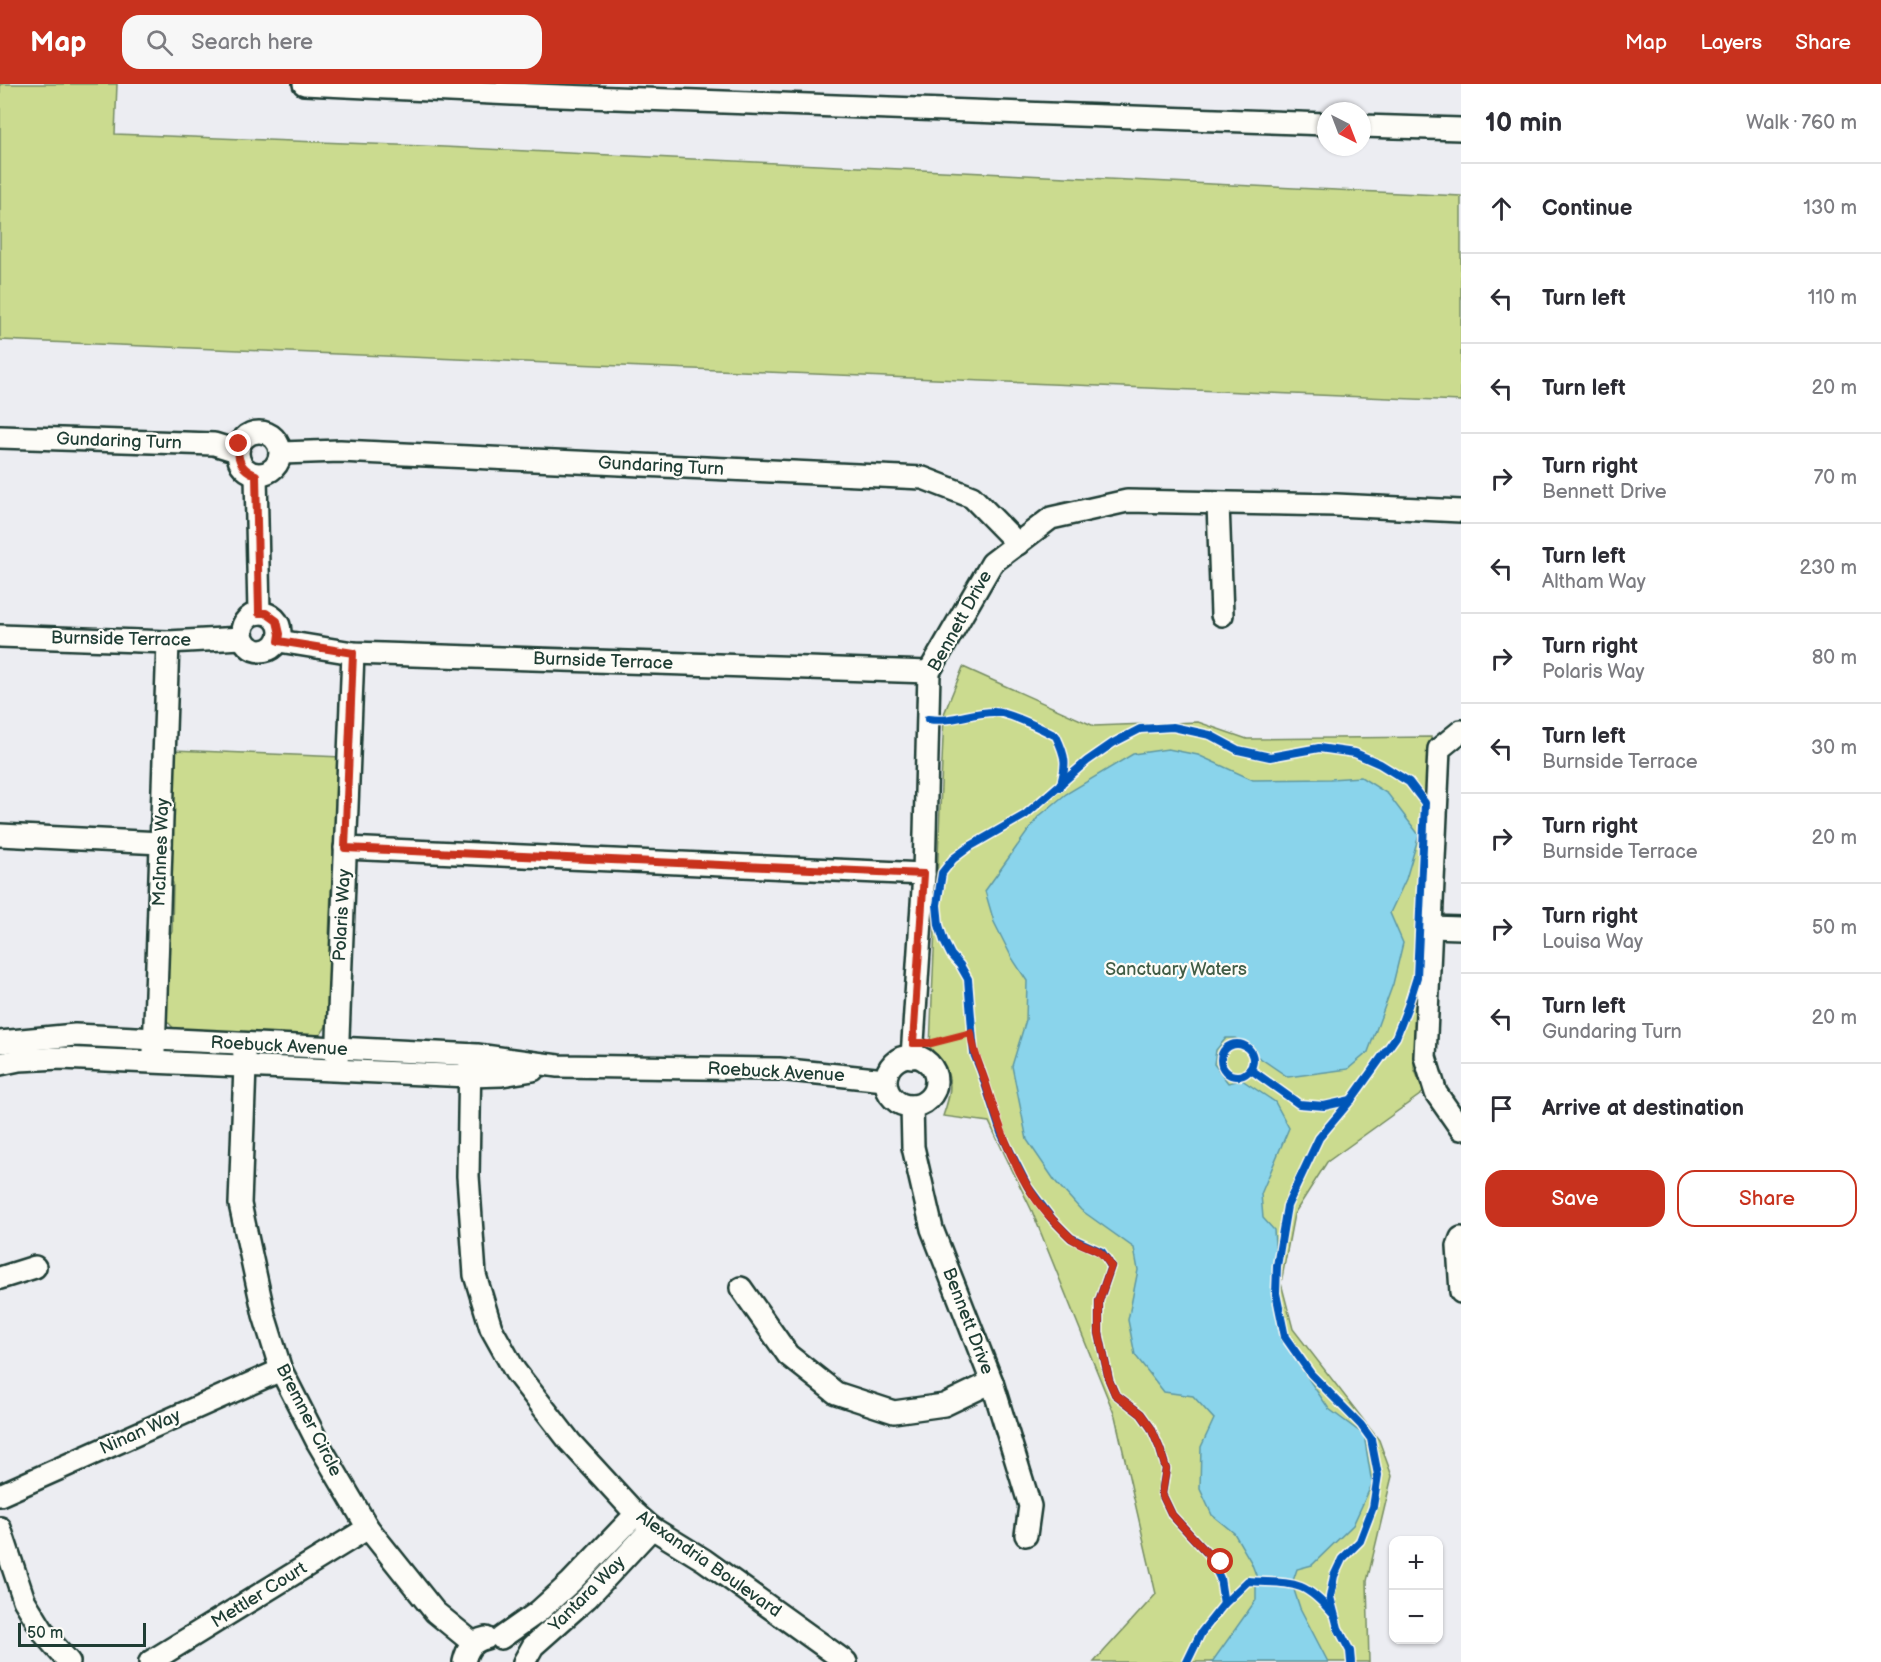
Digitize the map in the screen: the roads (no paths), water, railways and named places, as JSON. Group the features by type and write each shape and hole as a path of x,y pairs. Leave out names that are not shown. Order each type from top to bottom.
{"street":[{"path":"304,84 522,95 1317,124"},
{"path":"1371,126 1461,129"},
{"path":"259,431 273,436 278,442 281,453 276,467 270,472 256,475 243,468 237,451 244,438 252,432 259,431"},
{"name":"Gundaring Turn","path":"0,437 214,444 237,451"},
{"name":"Gundaring Turn","path":"281,453 352,452 923,478 972,497 1018,544"},
{"path":"256,475 259,613"},
{"name":"Bennett Drive","path":"912,1056 924,874 929,672 992,563 1051,518 1127,501 1336,505 1461,511"},
{"path":"1218,503 1222,615"},
{"path":"242,638 243,624 252,615 266,613 277,621 279,641"},
{"name":"Burnside Terrace","path":"0,636 168,642 242,638 245,645 256,651 269,650 279,641 353,653 929,672"},
{"name":"McInnes Way","path":"154,1062 168,642"},
{"name":"Polaris Way","path":"337,1059 353,653"},
{"path":"1461,731 1439,749 1425,1057 1436,1093 1461,1129"},
{"path":"0,835 161,843"},
{"path":"345,848 924,874"},
{"path":"1431,927 1461,928"},
{"name":"Roebuck Avenue","path":"0,1042 75,1035 243,1045 337,1059 469,1065 779,1069 885,1080"},
{"name":"Bremner Circle","path":"243,1045 245,1066 240,1204 264,1315 281,1370 318,1443 368,1528 435,1612 469,1653 482,1638 492,1636 501,1638"},
{"path":"912,1056 926,1060 932,1067 936,1079 932,1096 924,1103 912,1106 896,1102 890,1095 885,1080 892,1064 912,1056"},
{"name":"Roebuck Avenue","path":"0,1064 19,1060 61,1058 245,1066 337,1059"},
{"name":"Alexandria Boulevard","path":"469,1065 468,1176 475,1275 491,1328 515,1371 570,1442 636,1514 652,1528 704,1560 846,1662"},
{"name":"Bennett Drive","path":"912,1106 913,1147 932,1229 992,1382 1030,1506 1026,1534"},
{"path":"1461,1238 1458,1246 1461,1292"},
{"path":"0,1278 35,1267"},
{"path":"741,1288 788,1355 836,1393 894,1412 944,1405 992,1382"},
{"name":"Ninan Way","path":"0,1495 281,1370"},
{"name":"Yantara Way","path":"501,1638 538,1612 562,1590 636,1514"},
{"path":"0,1528 24,1600 46,1636 69,1662"},
{"name":"Mettler Court","path":"150,1662 368,1528"},
{"name":"Yantara Way","path":"522,1662 533,1646 587,1598 652,1528"},
{"path":"501,1638 515,1648 522,1662"}],"water":[{"name":"Sanctuary Waters","path":"1168,749 1198,755 1253,780 1361,777 1388,794 1419,835 1406,879 1390,913 1403,943 1393,984 1368,1052 1348,1069 1288,1077 1257,1056 1253,1047 1235,1038 1226,1038 1216,1050 1214,1064 1228,1083 1242,1080 1275,1102 1289,1128 1261,1194 1263,1218 1274,1230 1276,1261 1273,1291 1281,1333 1329,1409 1364,1435 1372,1484 1353,1525 1312,1565 1297,1569 1292,1584 1300,1608 1328,1662 1212,1662 1256,1600 1256,1575 1251,1562 1234,1533 1212,1515 1200,1489 1201,1447 1214,1419 1193,1396 1164,1392 1135,1355 1128,1320 1138,1270 1134,1248 1081,1210 1055,1181 1027,1140 1012,1066 1026,1020 1027,981 1012,958 994,922 985,891 1038,817 1066,794 1133,754"}]}
